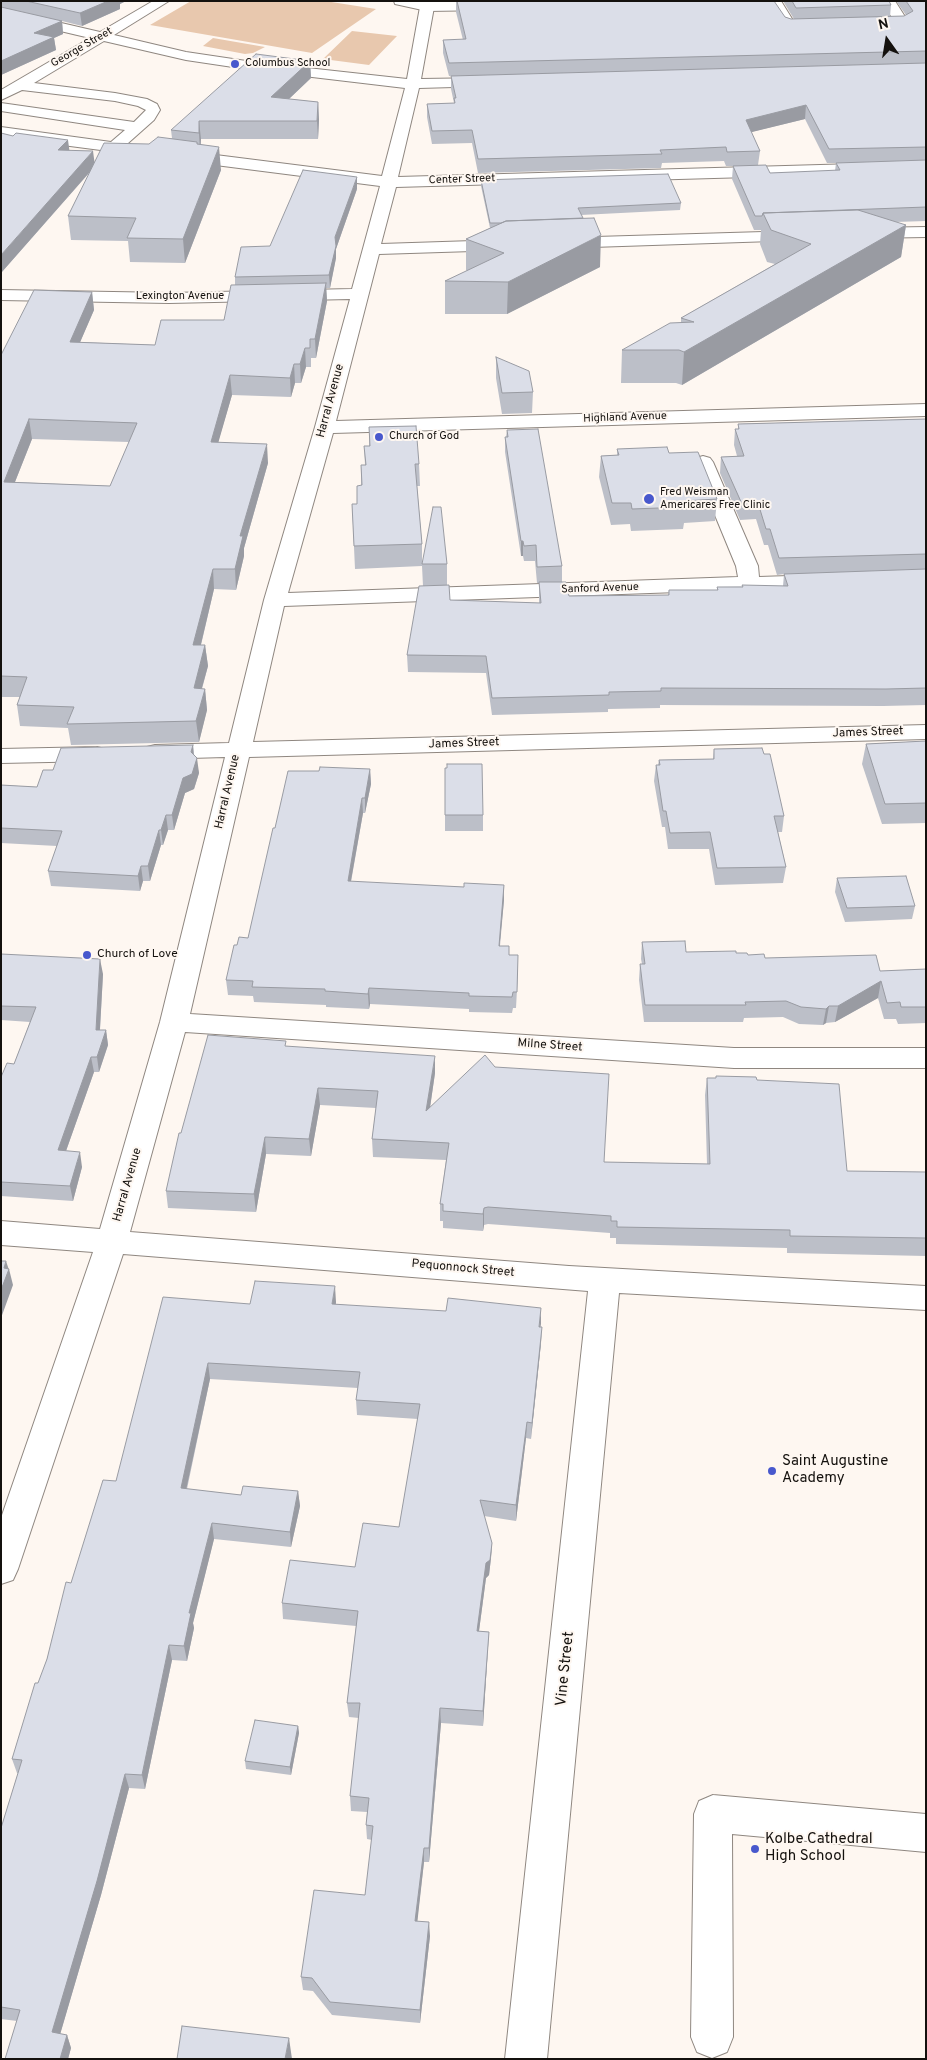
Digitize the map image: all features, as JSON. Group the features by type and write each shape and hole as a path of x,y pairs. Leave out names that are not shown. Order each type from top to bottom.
{"street":[{"name":"George Street","path":"1,96 163,1"},
{"path":"400,1 427,7 507,5"},
{"path":"774,1 790,26 827,25"},
{"path":"855,24 902,23 888,1"},
{"name":"Harral Avenue","path":"1,1569 112,1241 174,1022 274,600 324,427 389,182 413,84 427,7"},
{"path":"1,13 186,56 384,82 413,84 502,82"},
{"path":"18,85 142,102 152,107 153,110 149,117 114,147"},
{"path":"1,107 137,126"},
{"path":"1,132 153,152"},
{"name":"Center Street","path":"173,154 389,182 926,166"},
{"path":"846,234 926,232"},
{"path":"549,243 817,235"},
{"path":"371,249 520,244"},
{"name":"Lexington Avenue","path":"3,298 169,298 359,294"},
{"name":"Highland Avenue","path":"324,427 926,410"},
{"path":"703,462 724,516 747,566 750,584"},
{"name":"Sanford Avenue","path":"274,600 838,581"},
{"name":"James Street","path":"1,756 926,732"},
{"name":"Milne Street","path":"174,1022 734,1058 926,1058"},
{"name":"Pequonnock Street","path":"1,1233 605,1280 926,1298"},
{"name":"Vine Street","path":"526,2059 605,1280"},
{"path":"712,2037 713,1814 926,1833"}],"shaded area":[{"path":"191,1 325,1 376,9 312,53 150,25"},
{"path":"352,31 397,36 369,65 323,59"},
{"path":"213,38 265,47 253,53 245,54 203,46"}],"building":[{"path":"26,1 108,1 80,13"},
{"path":"457,1 774,1 785,17 791,19 904,16 913,11 906,1 926,1 926,51 449,63 443,40 466,39"},
{"path":"792,1 889,1 891,5 796,8"},
{"path":"1,7 62,21 34,33 54,37 1,61"},
{"path":"256,54 310,61 271,97 318,102 317,121 199,121 199,133 171,130"},
{"path":"926,63 926,147 829,149 806,105 746,120 760,151 727,152 726,147 660,150 662,154 478,159 472,130 432,131 427,104 455,103 454,98 456,98 451,76"},
{"path":"1,133 13,136 16,133 68,140 58,150 93,151 1,255"},
{"path":"158,137 219,147 183,239 127,238 136,218 68,216 104,143 149,144"},
{"path":"926,160 926,207 763,213 762,216 755,216 733,166 766,165 770,173 840,170 836,163"},
{"path":"303,170 357,177 335,237 336,246 329,275 235,277 241,247 270,246"},
{"path":"668,174 681,203 578,208 583,218 506,221 501,223 490,223 481,180"},
{"path":"858,210 906,225 684,352 679,350 622,350 670,323 694,322 681,318 811,244 771,230 763,213"},
{"path":"594,218 601,235 508,282 445,281 504,253 466,239 506,221"},
{"path":"326,283 315,339 310,339 310,348 305,348 300,364 294,364 290,378 230,375 211,442 267,444 240,536 243,536 235,569 213,569 193,645 205,645 194,688 205,689 196,721 67,724 74,707 17,705 27,677 1,676 1,355 34,290 92,292 70,342 155,345 161,320 224,320 231,285","holes":["29,419 137,423 110,486 4,482"]},
{"path":"496,357 529,371 533,392 502,393"},
{"path":"926,419 926,554 779,558 770,529 766,529 758,503 742,504 721,457 744,456 735,429 739,429 738,424"},
{"path":"416,426 419,464 415,464 422,544 354,546 352,504 357,504 357,486 362,485 361,465 366,465 364,446 370,446 369,427"},
{"path":"538,429 562,566 537,567 536,545 524,546 523,541 521,541 505,437 508,437 507,430"},
{"path":"667,447 669,453 698,452 717,499 683,501 685,507 632,509 631,503 612,503 601,456 619,455 617,449"},
{"path":"433,507 441,507 447,564 422,564"},
{"path":"926,569 926,688 661,688 661,691 609,692 609,695 492,698 486,656 407,655 419,586 449,585 450,600 541,603 539,582 566,582 569,596 669,595 669,590 718,590 717,587 743,587 742,585 788,586 784,574"},
{"path":"926,741 926,803 885,804 866,744"},
{"path":"193,745 191,752 197,758 192,774 183,778 172,815 166,815 161,830 159,830 148,866 141,866 138,876 48,871 62,831 1,828 1,785 37,787 43,770 53,770 61,748"},
{"path":"762,748 764,754 770,754 784,816 774,816 786,867 717,868 710,832 670,833 666,811 663,811 656,765 660,765 659,760 714,759 714,749"},
{"path":"447,764 482,764 483,815 445,815 445,768 447,768"},
{"path":"320,767 370,769 365,798 362,798 348,881 464,887 464,883 504,885 499,946 509,946 509,955 518,955 517,992 513,992 512,997 469,996 469,993 369,988 368,994 325,991 325,989 252,987 253,981 226,980 234,945 237,945 239,937 248,938 288,771 319,771"},
{"path":"906,876 915,906 847,908 837,878"},
{"path":"685,941 686,952 736,951 736,953 747,953 748,955 764,954 765,958 876,955 880,971 926,969 926,1007 901,1007 900,1002 887,1003 881,981 838,1006 829,1006 826,1009 801,1007 786,1001 745,1002 746,1005 645,1005 640,964 645,964 642,942"},
{"path":"1,954 100,959 96,1030 106,1030 97,1057 91,1057 58,1150 80,1152 70,1186 1,1182 1,1077 7,1063 14,1064 36,1007 1,1006"},
{"path":"208,1035 286,1041 285,1046 435,1056 426,1111 485,1055 495,1067 609,1074 604,1162 710,1164 707,1078 716,1078 716,1076 756,1077 757,1080 839,1084 847,1171 926,1172 926,1238 790,1236 790,1230 617,1227 617,1221 611,1221 611,1216 488,1207 484,1208 483,1214 443,1211 443,1204 440,1204 449,1143 372,1139 378,1091 318,1088 309,1139 265,1137 254,1194 166,1191 179,1133 181,1133"},
{"path":"1,1261 6,1261 4,1268 9,1269 1,1290"},
{"path":"255,1281 335,1286 332,1304 446,1311 448,1298 541,1308 539,1327 542,1327 532,1423 527,1422 516,1505 480,1500 492,1543 490,1560 486,1563 477,1631 489,1632 483,1711 440,1708 429,1848 424,1848 415,1921 429,1922 420,2010 330,2002 312,1978 301,1977 314,1890 365,1895 373,1826 366,1825 369,1798 350,1796 360,1703 347,1703 358,1611 282,1603 290,1560 355,1567 363,1523 399,1527 420,1404 356,1400 360,1372 208,1363 181,1488 241,1495 243,1486 298,1491 290,1532 212,1523 189,1613 191,1613 184,1646 169,1645 142,1775 125,1774 97,1881 52,2032 67,2035 60,2059 5,2059 20,2010 1,2007 1,1828 22,1760 12,1759 35,1683 38,1683 47,1659 66,1582 71,1583 103,1480 116,1481 163,1297 250,1304"},
{"path":"255,1720 298,1726 290,1767 245,1761"},
{"path":"182,2026 289,2038 285,2059 177,2059"}],"place":[{"name":"Columbus School","path":"235,64"},
{"name":"Church of God","path":"379,437"},
{"name":"Fred Weisman Americares Free Clinic","path":"649,499"},
{"name":"Church of Love","path":"87,955"},
{"name":"Saint Augustine Academy","path":"772,1471"},
{"name":"Kolbe Cathedral High School","path":"755,1849"}]}
